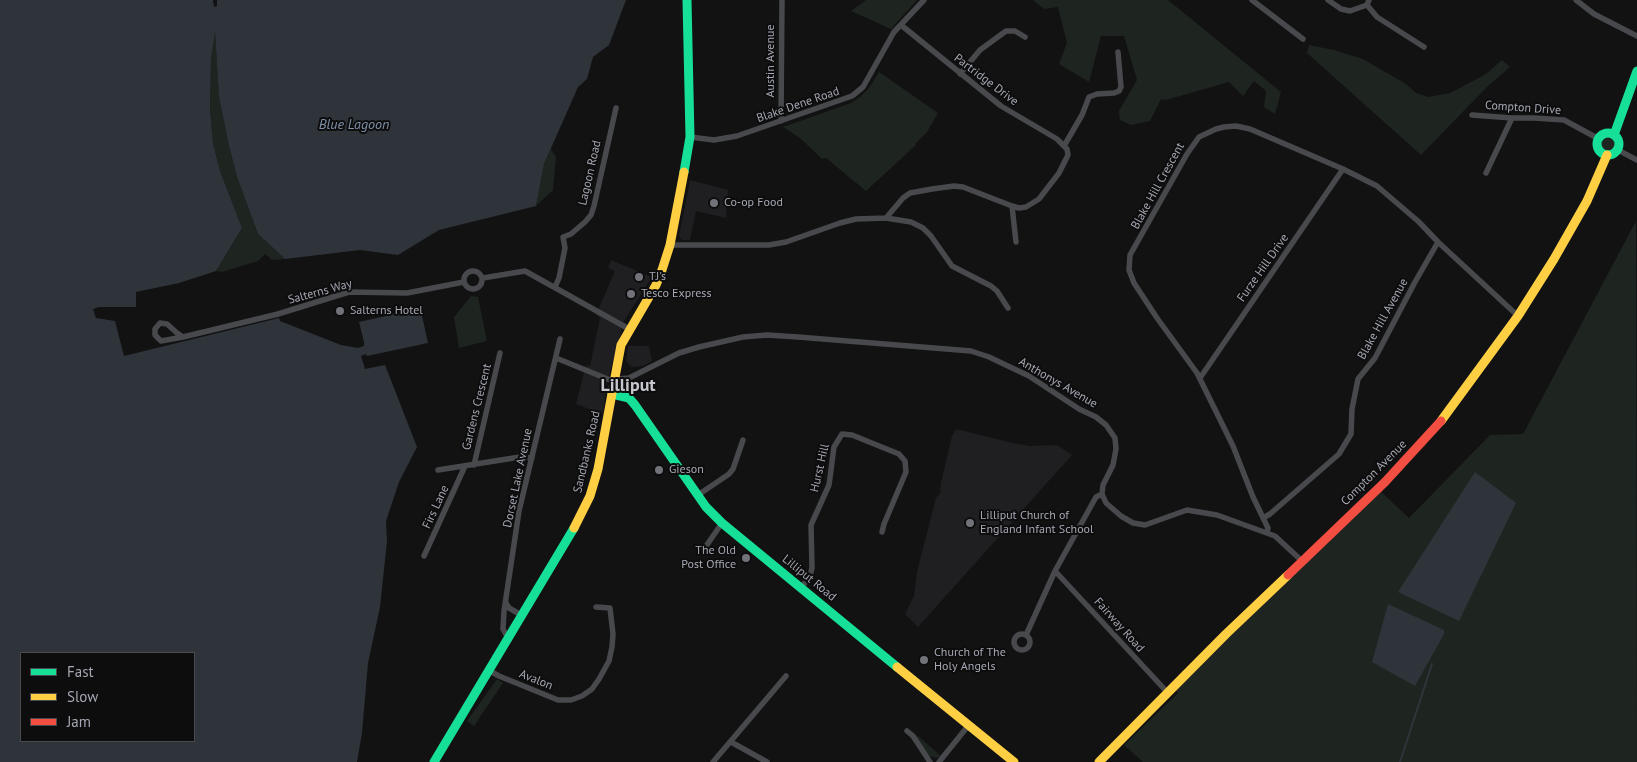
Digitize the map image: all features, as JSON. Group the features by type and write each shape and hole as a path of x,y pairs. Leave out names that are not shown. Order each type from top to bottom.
{"street":[{"name":"Sandbanks Road","path":"434,762 572,533 590,496 598,469 620,350 629,329 656,284 670,245 690,138 687,0"},
{"name":"Austin Avenue","path":"782,0 782,121"},
{"name":"Blake Dene Road","path":"690,138 726,139 847,98 858,92 863,87 894,32 924,0"},
{"path":"1252,0 1303,39"},
{"path":"1328,0 1345,11 1354,11 1368,3 1377,17 1424,47"},
{"path":"1576,0 1594,14 1637,36"},
{"name":"Partridge Drive","path":"901,24 1001,106 1057,139 1064,146"},
{"path":"960,74 980,50 1006,31 1015,31 1025,37"},
{"path":"886,218 910,193 954,186 1012,206 1026,207 1033,204 1047,190 1059,173 1068,155 1067,149 1064,146 1082,115 1086,102 1092,95 1119,91 1121,87 1118,52"},
{"path":"1614,135 1637,72"},
{"name":"Lagoon Road","path":"555,287 559,278 565,248 563,237 571,234 585,222 594,206 616,108"},
{"name":"Compton Drive","path":"1472,115 1564,120 1598,139"},
{"path":"1486,173 1512,118"},
{"name":"Blake Hill Crescent","path":"1267,532 1268,528 1253,497 1233,446 1200,378 1157,318 1134,283 1129,270 1130,255 1192,144 1199,137 1210,131 1236,126 1261,133 1377,186 1419,222 1518,316"},
{"path":"1604,134 1614,135 1618,140 1618,150 1612,155 1600,152 1598,149 1598,139 1604,134"},
{"path":"1618,150 1637,160"},
{"name":"Compton Avenue","path":"1099,762 1302,561 1386,482 1448,413 1518,316 1554,259 1587,201 1607,155"},
{"name":"Furze Hill Drive","path":"1200,378 1343,169"},
{"path":"1012,206 1016,242"},
{"path":"670,245 769,245 786,242 840,222 856,219 886,218 911,222 923,228 931,236 952,266 991,286 997,291 1008,308"},
{"name":"Blake Hill Avenue","path":"1263,518 1339,454 1351,434 1352,410 1358,379 1375,358 1438,242"},
{"name":"Salterns Way","path":"482,278 526,271 629,329"},
{"name":"Salterns Way","path":"470,272 478,272 482,278 481,286 475,290 468,288 464,282 465,275 470,272"},
{"name":"Salterns Way","path":"183,337 167,324 160,323 155,329 155,335 161,341 183,337 278,314 349,292 407,293 464,282"},
{"name":"Anthonys Avenue","path":"615,380 629,378 679,353 718,341 759,336 836,339 972,352 989,357 1029,376 1080,409 1096,417 1106,425 1115,438 1116,449 1113,465 1103,485 1102,494 1096,497 1055,571 1026,635"},
{"name":"Dorset Lake Avenue","path":"509,640 503,629 519,512 560,339"},
{"name":"Gardens Crescent","path":"474,465 500,353"},
{"path":"556,358 615,380"},
{"name":"Lilliput Road","path":"612,394 629,398 635,405 698,495 722,523 1014,762"},
{"name":"Hurst Hill","path":"801,588 810,576 812,568 811,525 831,478 834,447 842,434 852,435 899,454 905,461 906,472 882,532"},
{"path":"698,495 729,474 733,469 743,440"},
{"path":"438,470 520,458 532,458"},
{"name":"Firs Lane","path":"424,556 465,466"},
{"path":"1102,494 1106,503 1111,508 1133,524 1145,525 1180,512 1196,511 1217,515 1267,532 1282,542 1302,561"},
{"path":"702,552 722,523"},
{"name":"Fairway Road","path":"1055,571 1168,693"},
{"path":"506,604 509,608 523,616"},
{"name":"Avalon","path":"490,671 558,700 571,700 582,696 592,689 599,679 609,661 612,647 613,634 610,608 596,608"},
{"path":"713,762 786,676"},
{"path":"939,762 968,726"},
{"path":"907,731 913,736 930,762"},
{"path":"731,742 768,762"}],"shaded area":[{"path":"866,0 917,0 891,29 851,11"},
{"path":"1033,0 1168,0 1281,92 1275,114 1264,107 1266,91 1254,81 1243,96 1229,82 1166,100 1161,99 1150,121 1131,125 1120,120 1119,111 1137,80 1124,36 1101,36 1089,82 1059,64 1067,43 1058,7 1044,9"},
{"path":"215,29 219,97 237,177 258,234 285,259 272,260 265,254 258,261 222,272 216,271 242,228 220,171 213,143 210,109 211,58"},
{"path":"1309,45 1363,59 1406,84 1416,93 1428,97 1450,93 1458,89 1486,74 1502,60 1510,67 1487,87 1421,155 1307,53"},
{"path":"879,72 938,113 927,132 916,145 866,191 826,158 822,159 800,138 783,127 851,103 869,88"},
{"path":"1608,133 1616,136 1619,144 1616,152 1608,155 1600,152 1597,144 1600,136"},
{"path":"551,149 556,157 553,190 536,206 544,164"},
{"path":"690,180 728,190 726,218 696,211 690,240 682,240 679,236"},
{"path":"1636,221 1637,762 1143,762 1124,745 1178,693 1173,687 1378,489 1409,518 1490,435 1523,434"},
{"path":"611,260 652,277 624,321 607,383 603,414 576,404 586,365 590,366 600,318 596,315 615,271 608,268"},
{"path":"471,296 478,297 487,341 459,348 454,317"},
{"path":"628,346 649,346 652,361 643,366 631,367 626,361"},
{"name":"Lilliput Church of England Infant School","path":"956,429 1030,446 1057,445 1072,455 918,627 905,614 914,596 917,572 936,498 940,493 952,436"},
{"path":"497,679 503,683 474,726 467,721"},
{"path":"918,736 941,756 936,758 929,756 916,737"}],"water":[{"name":"Blue Lagoon","path":"0,0 213,0 214,7 217,6 217,0 626,0 609,45 593,57 587,79 578,87 544,164 536,206 439,230 398,255 360,250 285,259 258,234 237,177 229,146 219,97 215,32 211,58 210,109 213,143 220,171 242,228 216,271 179,283 136,292 136,307 99,307 93,309 96,318 115,321 124,356 279,318 280,321 341,345 358,348 364,346 359,322 395,314 395,312 410,308 418,308 421,311 428,343 361,356 365,369 385,365 417,447 399,482 386,521 387,541 380,607 368,663 362,733 357,762 0,762"},
{"path":"1475,472 1516,503 1459,621 1398,592"},
{"path":"1388,604 1444,630 1444,634 1415,686 1372,662"}],"waterway":[{"path":"1400,762 1432,664"}],"traffic: fast":[{"path":"684,172 690,137 687,0"},
{"path":"1614,135 1637,71"},
{"path":"1608,133 1616,136 1619,144 1616,152 1608,155 1600,152 1597,144 1600,136 1608,133"},
{"path":"612,394 629,398 635,405 706,507 722,523 897,667"},
{"path":"434,762 574,528"}],"traffic: slow":[{"path":"1441,421 1518,316 1554,259 1587,201 1607,155"},
{"path":"574,528 590,496 598,469 621,345 656,285 662,270 670,245 684,172"},
{"path":"1099,762 1226,634 1288,575"},
{"path":"897,667 1014,762"}],"traffic: jam":[{"path":"1288,575 1385,482 1441,421"}],"place":[{"name":"Co-op Food","path":"714,203"},
{"name":"TJ's","path":"639,277"},
{"name":"Tesco Express","path":"631,294"},
{"name":"Salterns Hotel","path":"340,311"},
{"name":"Gieson","path":"659,470"},
{"name":"Lilliput Church of England Infant School","path":"970,523"},
{"name":"The Old Post Office","path":"746,558"},
{"name":"Church of The Holy Angels","path":"924,660"}],"district":[{"name":"Lilliput","path":"628,386"}]}
